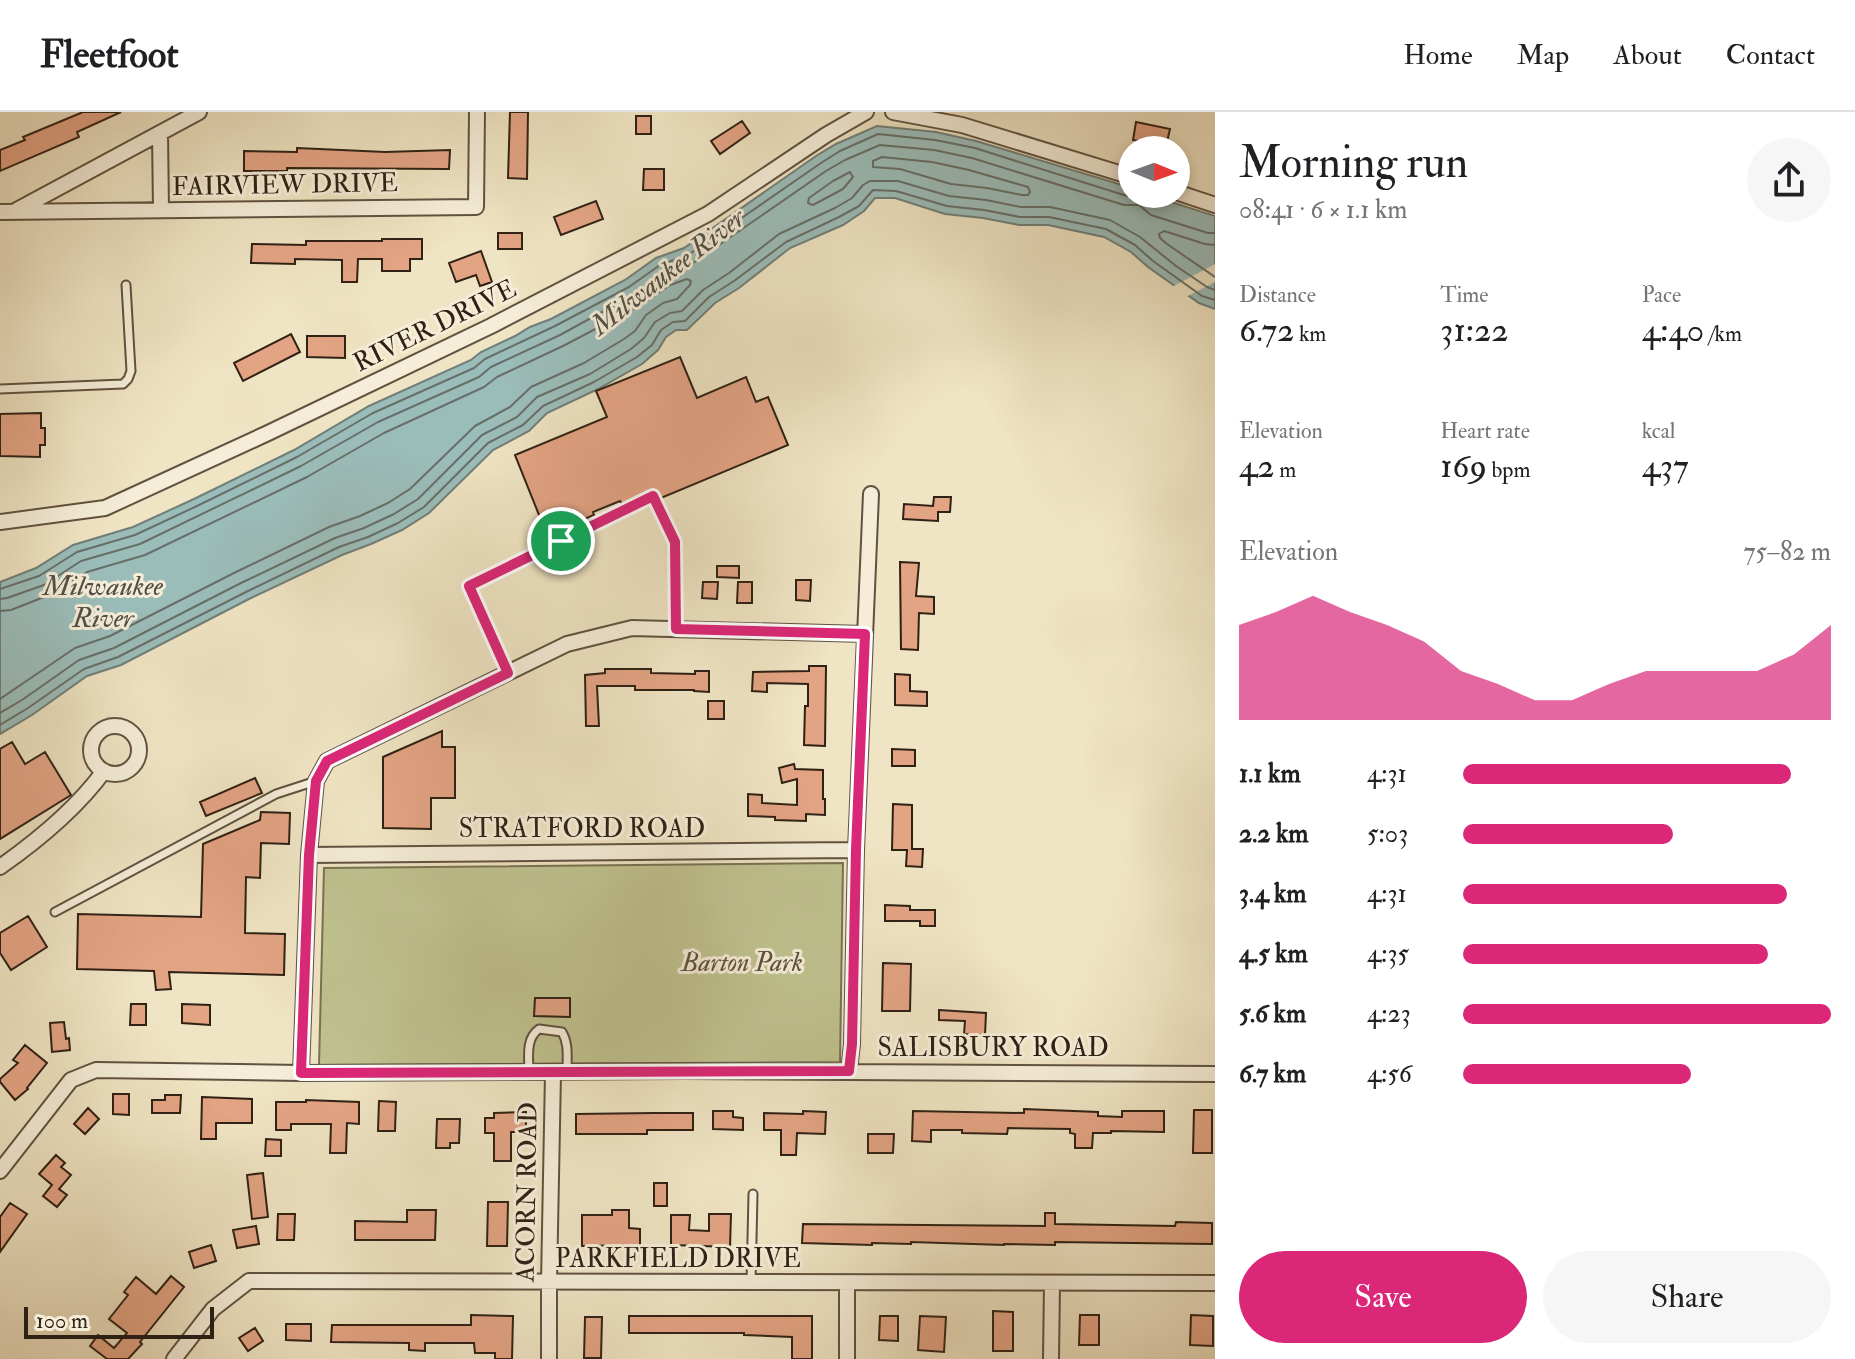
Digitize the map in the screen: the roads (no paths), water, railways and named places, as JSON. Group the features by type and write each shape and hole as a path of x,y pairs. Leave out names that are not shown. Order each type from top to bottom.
{"street":[{"path":"7,212 199,112"},
{"name":"FAIRVIEW DRIVE","path":"7,212 476,207 477,112"},
{"name":"RIVER DRIVE","path":"0,522 105,508 266,434 491,326 708,214 866,112"},
{"path":"893,112 962,125 1118,173"},
{"path":"160,133 161,210"},
{"path":"1190,197 1215,205"},
{"path":"849,1071 871,494"},
{"path":"301,1073 309,855 316,781 327,761 567,644 632,628 865,634"},
{"path":"0,867 22,852 89,792 104,771"},
{"name":"STRATFORD ROAD","path":"309,855 856,850"},
{"name":"SALISBURY ROAD","path":"0,1171 71,1080 96,1070 1215,1074"},
{"name":"ACORN ROAD","path":"549,1359 549,1282 560,1073"},
{"name":"PARKFIELD DRIVE","path":"174,1359 213,1309 249,1281 1215,1283"},
{"path":"847,1283 847,1359"},
{"path":"1051,1359 1052,1283"}],"lane":[{"path":"0,389 123,384 131,371 126,285"},
{"path":"508,673 469,586 653,496 675,542 676,629"},
{"path":"55,912 276,794 316,781"},
{"path":"529,1073 531,1038 539,1029 562,1032 566,1039 567,1049 560,1073"},
{"path":"751,1283 753,1194"}],"water":[{"name":"Milwaukee River","path":"877,126 936,132 1118,184 1118,208 1190,208 1215,216 1215,309 1199,303 1131,252 1104,237 1048,225 1019,225 945,214 895,198 875,198 864,211 843,225 790,248 715,303 687,330 676,330 666,337 658,350 642,364 547,413 529,431 493,450 429,513 402,530 249,599 121,665 87,676 0,734 0,582 36,568 73,545 133,527 194,499 294,450 369,406 471,360 481,352 551,319 625,280 656,258 684,248 836,144"}],"park label":[{"name":"Barton Park","path":"742,963"}]}
